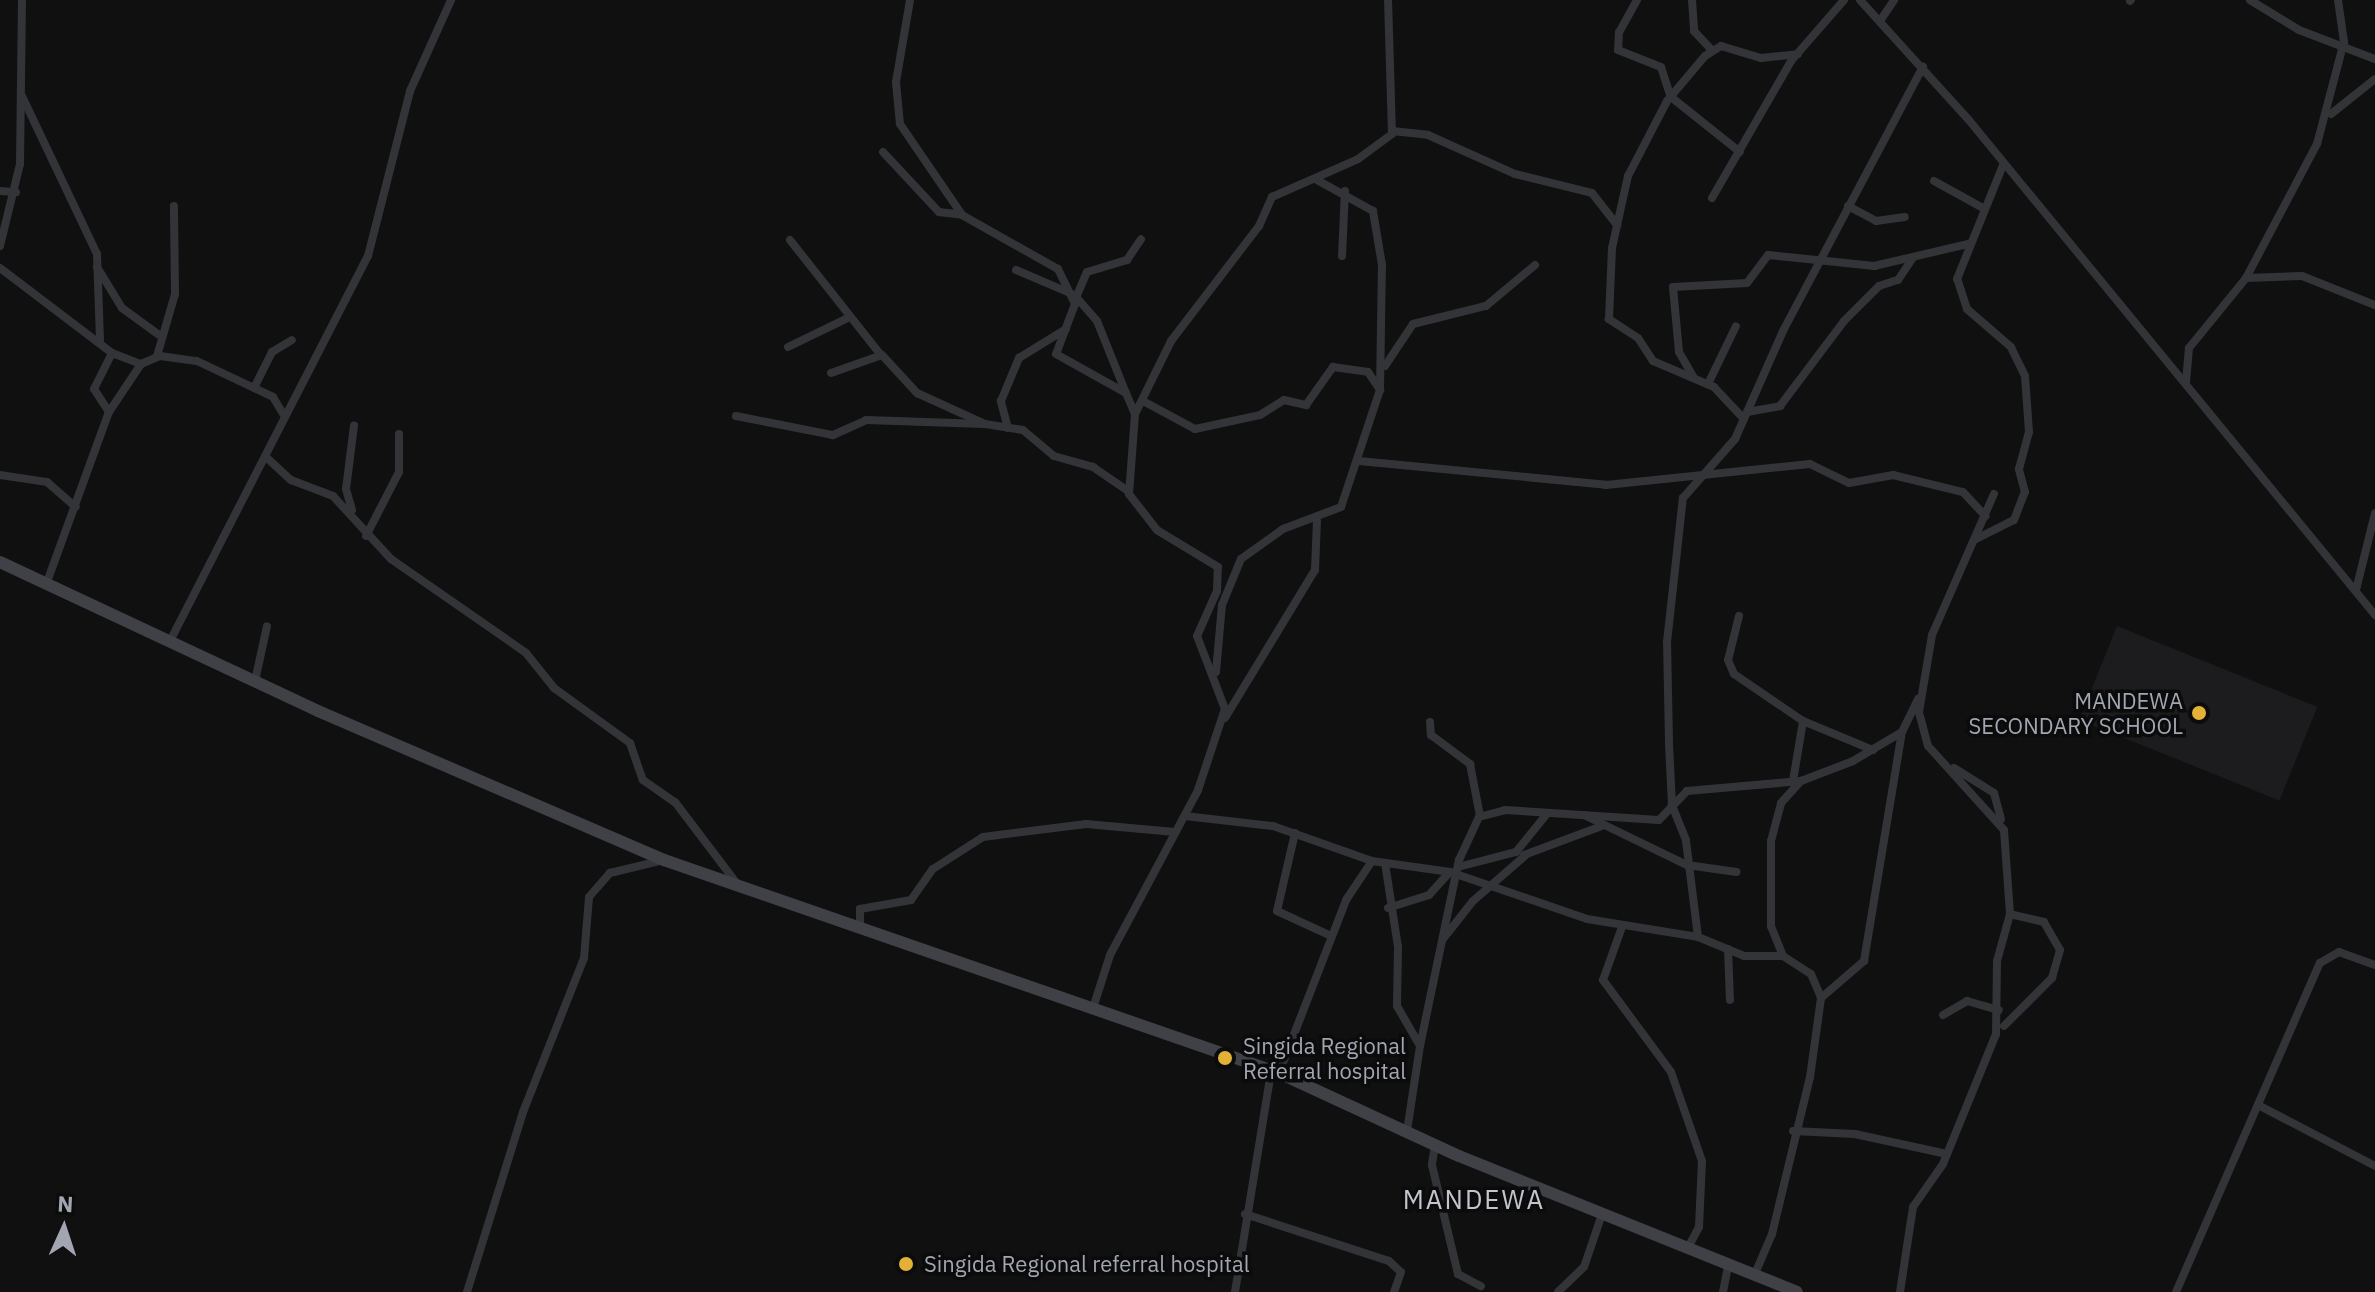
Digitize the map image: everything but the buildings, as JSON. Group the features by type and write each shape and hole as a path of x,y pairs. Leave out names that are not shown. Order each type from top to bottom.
{"main road":[{"path":"0,562 255,681 664,860 740,889 1275,1072 1435,1145 1797,1292"}],"street":[{"path":"0,246 16,192 22,0"},
{"path":"170,641 368,256 410,91 451,0"},
{"path":"910,0 897,114 962,215"},
{"path":"1388,0 1392,131"},
{"path":"1637,0 1617,47 1661,67 1671,97 1740,152"},
{"path":"1692,0 1694,31 1712,50"},
{"path":"1712,198 1798,54 1844,0"},
{"path":"1860,0 1923,67 2375,615"},
{"path":"1880,21 1894,0"},
{"path":"2250,0 2299,30 2344,42 2375,59"},
{"path":"2187,387 2189,348 2246,278 2327,117 2344,42 2338,0"},
{"path":"1746,416 1708,384 1653,361 1607,315 1617,225 1628,176 1671,97 1712,50 1732,46 1771,59 1798,54"},
{"path":"1698,937 1687,865 1672,805 1667,642 1683,498 1693,480 1728,451 1821,259 1923,67"},
{"path":"2327,117 2375,79"},
{"path":"21,94 76,203 97,267 123,310 159,335"},
{"path":"1128,491 1135,414 1171,341 1259,226 1272,197 1317,180 1392,131 1428,135 1515,174 1592,193 1617,225"},
{"path":"883,152 939,212 962,215 1058,269 1074,297 1097,321 1135,414"},
{"path":"1976,540 2020,510 2029,407 2020,361 1962,297 1957,279 1968,244 2003,165"},
{"path":"1224,719 1216,673 1222,605 1241,559 1283,529 1317,521 1341,507 1359,461 1385,366 1377,321 1379,235 1373,211 1345,191 1317,180"},
{"path":"1934,181 1983,208"},
{"path":"0,191 16,192"},
{"path":"1342,256 1345,191"},
{"path":"157,356 159,335 175,294 174,206"},
{"path":"1848,206 1876,221 1905,217"},
{"path":"1126,393 1060,359 1056,351 1066,329 1074,297 1087,272 1127,260 1141,239"},
{"path":"790,240 910,389 985,424"},
{"path":"1694,378 1679,352 1673,287 1747,283 1768,255 1874,266 1968,244"},
{"path":"1746,416 1784,402 1844,321 1879,286 1898,280 1913,258"},
{"path":"1385,366 1413,324 1486,306 1535,265"},
{"path":"97,267 100,340"},
{"path":"0,268 100,340 112,353 141,364"},
{"path":"1016,270 1074,297"},
{"path":"2246,278 2302,276 2375,305"},
{"path":"788,347 850,317"},
{"path":"1708,384 1736,326"},
{"path":"1008,428 1001,401 1019,358 1066,329"},
{"path":"254,388 272,352 292,340"},
{"path":"109,412 94,384 112,353"},
{"path":"831,373 880,354"},
{"path":"47,582 109,412 141,364 157,356 197,361 279,401 285,418"},
{"path":"1143,401 1195,429 1260,415 1284,400 1306,405 1333,367 1368,372 1380,390"},
{"path":"736,416 837,435 866,420 985,424 1029,433 1054,456 1112,476 1128,491 1157,530 1216,563 1217,591 1197,636 1216,673"},
{"path":"354,426 346,489 353,513 366,536 458,611 526,653 554,688 630,743 643,780 675,802 740,889"},
{"path":"366,536 399,472 399,434"},
{"path":"266,457 353,513"},
{"path":"1359,461 1521,481 1693,480 1810,464 1849,483 1893,475 1963,492 1985,516"},
{"path":"0,475 47,482 76,507"},
{"path":"1900,1292 1913,1207 1947,1154 1984,1072 1999,1010 1997,961 2010,914 2002,824 1994,793 1954,768 1922,734 1921,694 1932,635 1994,494"},
{"path":"2356,590 2375,513"},
{"path":"1093,1008 1107,961 1185,816 1224,719 1315,570 1317,521"},
{"path":"1739,616 1730,670 1803,721 1873,750"},
{"path":"255,681 267,626"},
{"path":"1821,998 1864,961 1902,732 1921,694"},
{"path":"1783,956 1771,926 1771,841 1781,803 1797,781 1803,721"},
{"path":"1407,1131 1420,1046 1455,871 1480,816 1470,764 1431,735 1430,722"},
{"path":"1480,816 1584,815 1659,820 1687,791 1797,781 1873,750 1902,732"},
{"path":"1954,768 1967,792 2002,824"},
{"path":"1191,802 1205,814"},
{"path":"1185,816 1205,814 1295,833 1372,861 1455,871 1489,886 1622,927 1698,937 1728,949 1783,956 1811,974 1821,998 1772,1234 1754,1276"},
{"path":"1388,908 1429,895 1455,871 1525,846 1546,815"},
{"path":"1584,815 1687,865 1737,872"},
{"path":"860,929 860,909 911,900 933,869 983,837 1086,824 1175,832"},
{"path":"1441,941 1489,886 1526,855 1602,826"},
{"path":"1295,833 1277,911 1331,936"},
{"path":"1506,855 1526,855"},
{"path":"467,1292 523,1112 584,958 589,897 610,873 664,860"},
{"path":"1235,1292 1245,1214 1275,1072 1331,936 1372,861"},
{"path":"1385,863 1388,908 1398,947 1398,1012 1420,1046"},
{"path":"2004,1026 2052,978 2060,950 2044,922 2010,914"},
{"path":"1622,927 1603,980 1671,1072 1702,1161 1699,1227 1688,1248"},
{"path":"1728,949 1730,1000"},
{"path":"2176,1292 2320,963 2339,952 2375,964"},
{"path":"1943,1015 1967,1001 1999,1010"},
{"path":"2258,1105 2375,1166"},
{"path":"1793,1131 1855,1134 1947,1154"},
{"path":"1435,1145 1432,1165 1458,1274 1481,1286"},
{"path":"1245,1214 1396,1265 1394,1292"},
{"path":"1558,1292 1584,1267 1602,1214"},
{"path":"1723,1292 1728,1266"}],"shaded area":[{"name":"MANDEWA SECONDARY SCHOOL","path":"2117,626 2317,707 2279,801 2079,720"}],"place":[{"name":"MANDEWA SECONDARY SCHOOL","path":"2199,713"},
{"name":"Singida Regional Referral hospital","path":"1225,1058"},
{"name":"Singida Regional referral hospital","path":"906,1264"}],"district":[{"name":"MANDEWA","path":"1474,1200"}]}
